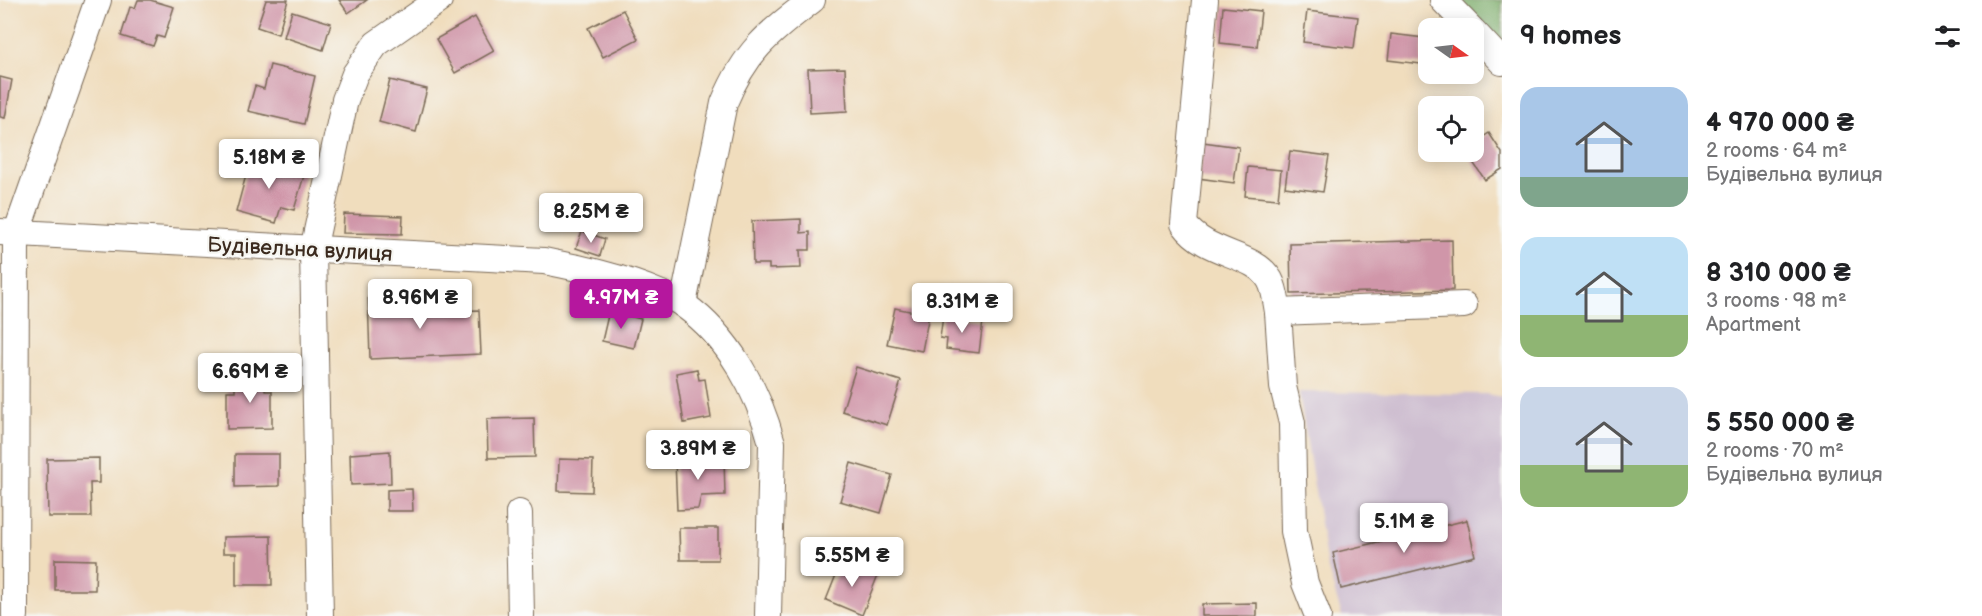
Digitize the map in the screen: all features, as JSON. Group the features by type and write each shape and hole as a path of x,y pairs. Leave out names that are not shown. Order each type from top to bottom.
{"street":[{"path":"15,616 8,585 8,233 98,0"},
{"path":"320,616 313,250 345,100 355,74 376,44 439,0"},
{"path":"683,304 724,103 731,85 739,68 761,40 812,0"},
{"path":"1205,0 1184,224 1198,240 1207,246 1256,266 1274,288 1278,312 1283,387 1292,423 1294,531 1305,583 1318,616"},
{"path":"1443,0 1460,18"},
{"path":"1484,43 1502,62"},
{"name":"Будівельна вулиця","path":"8,233 544,261 604,273 683,304 720,340 738,364 765,416 772,443 768,616"},
{"path":"1278,312 1464,305"},
{"path":"519,513 521,616"}],"shaded area":[{"path":"1299,392 1486,394 1502,397 1502,616 1342,616 1327,566"}],"green space":[{"path":"1443,0 1502,0 1502,62 1484,43 1484,18 1460,18"}],"building":[{"path":"138,0 150,0 174,7 164,38 157,36 153,46 121,36 130,7 135,8"},
{"path":"266,0 288,0 278,34 257,27"},
{"path":"339,0 367,0 348,13"},
{"path":"1223,7 1261,11 1257,47 1220,43"},
{"path":"623,10 638,39 603,57 588,28"},
{"path":"292,11 331,23 323,50 284,37"},
{"path":"1307,11 1358,17 1354,48 1303,42"},
{"path":"475,17 494,51 455,73 436,39"},
{"path":"1391,34 1418,37 1418,64 1388,60"},
{"path":"270,65 315,76 304,124 248,111 255,86 264,89"},
{"path":"845,68 847,111 810,113 808,69"},
{"path":"0,77 12,80 5,118 0,117"},
{"path":"390,80 427,89 416,132 379,122"},
{"path":"1489,133 1502,153 1502,169 1485,180 1473,162 1484,162 1484,136"},
{"path":"1203,142 1239,147 1234,183 1198,178"},
{"path":"1290,151 1329,156 1323,192 1285,187"},
{"path":"251,157 305,172 294,210 281,207 276,223 236,212"},
{"path":"1248,167 1281,170 1278,199 1245,196"},
{"path":"344,214 403,216 402,234 343,233"},
{"path":"801,219 801,233 810,232 810,250 800,250 801,268 769,269 769,264 753,264 752,221"},
{"path":"582,231 605,239 600,256 576,248"},
{"path":"1452,240 1453,290 1291,294 1290,244"},
{"path":"419,295 420,312 479,310 481,354 370,359 368,297"},
{"path":"895,308 929,315 922,351 887,344"},
{"path":"609,311 641,319 634,348 602,341"},
{"path":"943,316 983,321 979,353 946,349 947,339 940,338"},
{"path":"856,367 901,381 887,425 842,411"},
{"path":"697,369 699,380 705,379 711,418 684,423 676,373"},
{"path":"235,376 265,376 265,391 272,391 272,428 227,429 227,391 235,391"},
{"path":"534,418 535,457 488,458 487,419"},
{"path":"390,451 391,483 351,485 350,454"},
{"path":"235,454 279,454 279,486 235,487"},
{"path":"99,458 99,483 90,483 91,517 48,517 47,459"},
{"path":"724,458 725,495 701,496 698,509 677,510 675,460"},
{"path":"559,459 593,460 592,492 558,491"},
{"path":"851,463 892,475 881,513 840,501"},
{"path":"412,489 413,511 387,511 387,490"},
{"path":"1467,520 1475,556 1341,589 1333,553"},
{"path":"679,528 718,528 718,560 680,560"},
{"path":"271,536 272,585 236,585 236,553 223,553 223,537"},
{"path":"55,559 96,560 95,590 55,590"},
{"path":"842,560 878,575 862,615 826,600"},
{"path":"1257,603 1257,616 1202,616 1202,604"}]}
